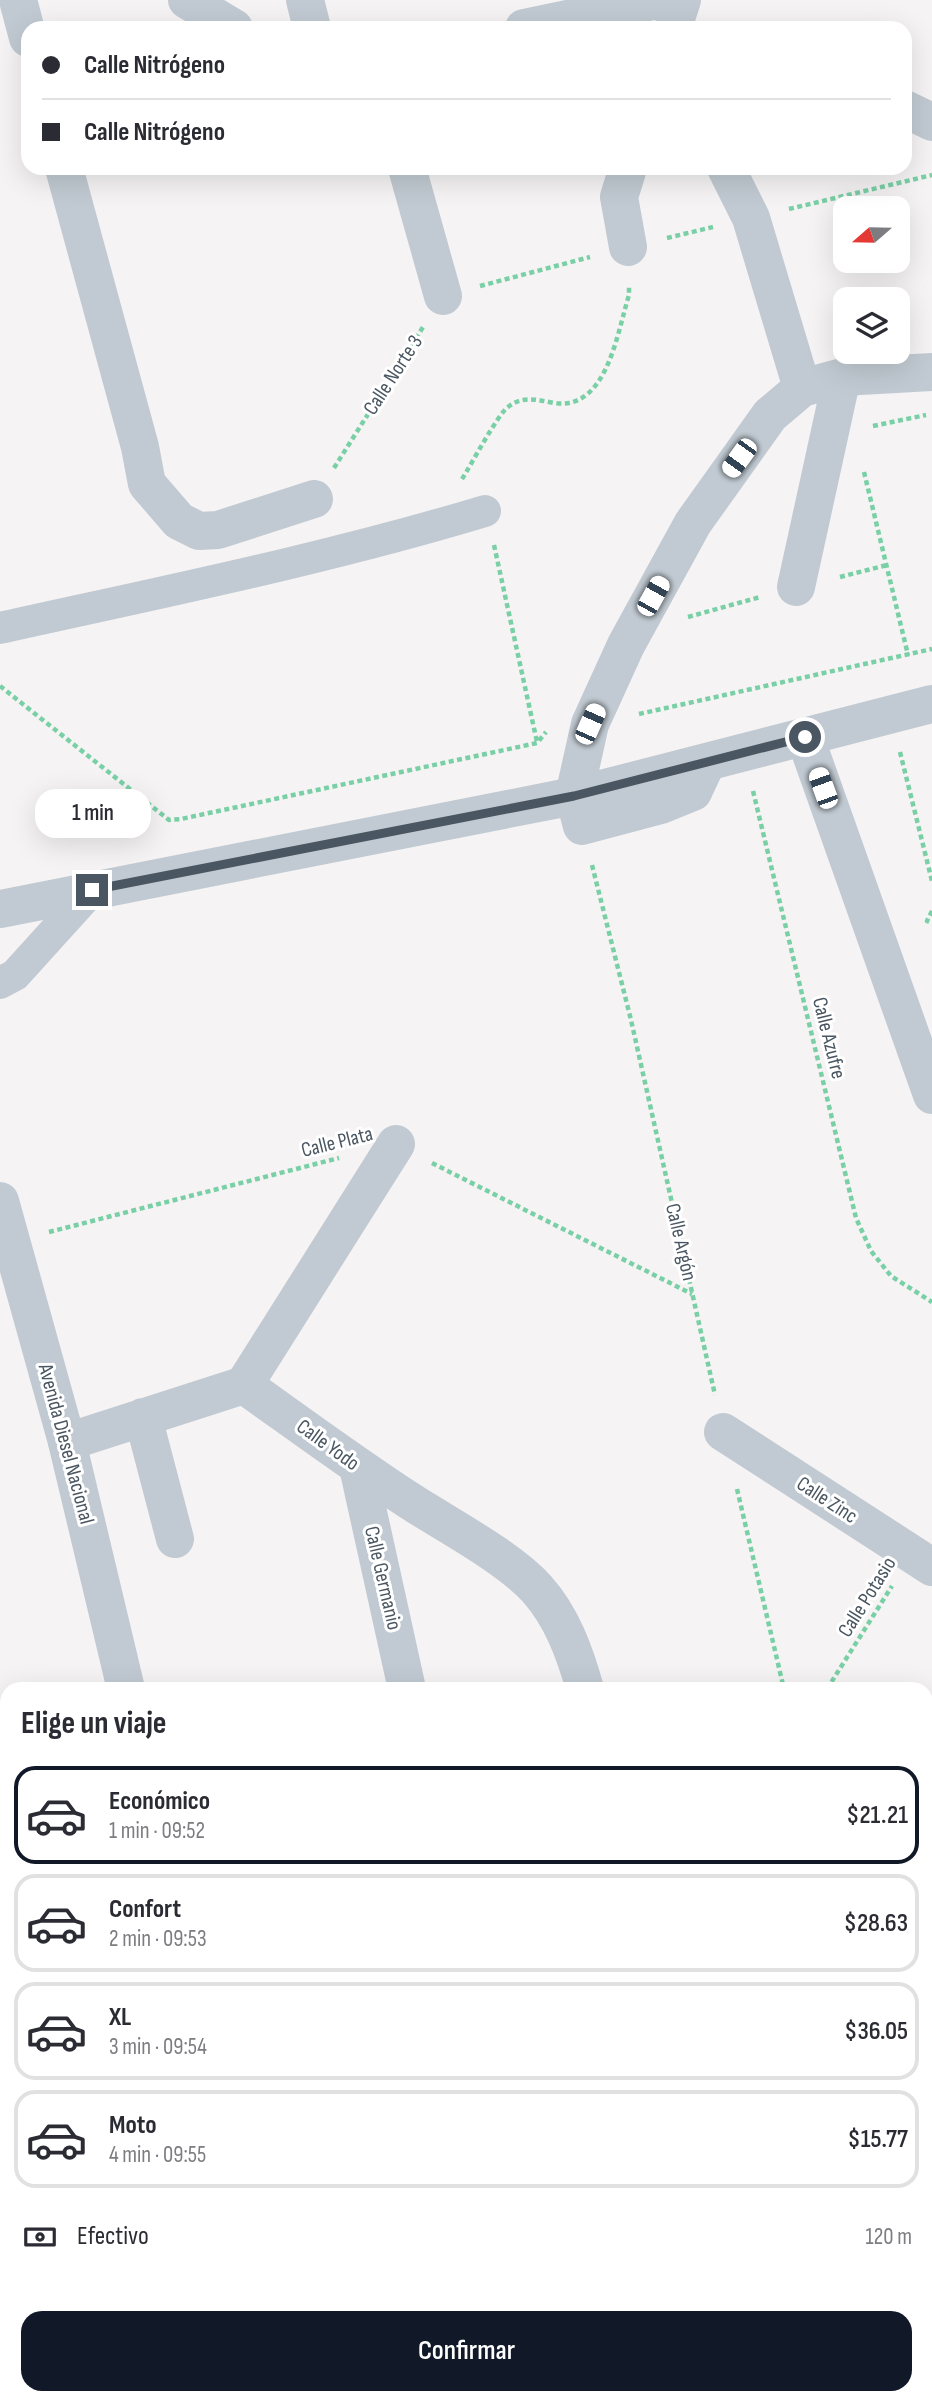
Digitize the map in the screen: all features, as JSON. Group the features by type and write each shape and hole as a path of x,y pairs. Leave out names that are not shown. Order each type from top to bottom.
{"street":[{"path":"18,0 24,21"},
{"path":"187,0 222,21"},
{"path":"304,0 310,21"},
{"path":"558,21 658,0"},
{"path":"675,21 682,0"},
{"path":"912,105 932,98"},
{"path":"912,112 932,122"},
{"path":"66,175 140,447 147,484 179,521 199,531 218,530 314,499"},
{"path":"409,175 443,296"},
{"path":"626,175 619,197 628,247"},
{"path":"730,175 751,218 802,388"},
{"path":"578,811 590,724 626,645 693,523 770,415 802,388 842,377 932,372"},
{"path":"796,587 842,377"},
{"path":"0,628 274,567 432,527 489,525"},
{"path":"0,909 92,890 578,811 707,762 932,704"},
{"path":"805,737 932,1095"},
{"path":"0,983 15,975 92,890"},
{"path":"67,1442 244,1385 396,1144"},
{"name":"Avenida Diesel Nacional","path":"0,1201 67,1442 124,1682"},
{"name":"Calle Yodo","path":"244,1385 358,1467 497,1557 536,1588 559,1618 578,1662 583,1682"},
{"path":"143,1417 175,1539"},
{"name":"Calle Zinc","path":"723,1432 922,1561"},
{"name":"Calle Germanio","path":"358,1467 405,1682"}],"path":[{"path":"432,527 506,407 525,398 564,404 584,397 602,379 629,295 628,247 443,296"},
{"name":"Calle Norte 3","path":"314,499 443,296"},
{"path":"865,428 932,414"},
{"path":"862,463 908,655"},
{"path":"0,686 169,820 537,743 489,525"},
{"path":"685,618 887,565"},
{"path":"590,724 932,649"},
{"path":"891,716 932,881"},
{"name":"Calle Azufre","path":"743,752 856,1218 872,1251 891,1276 932,1302"},
{"name":"Calle Argón","path":"578,811 631,1020 723,1432 782,1682"},
{"path":"932,911 927,921 932,923"},
{"name":"Calle Plata","path":"45,1234 396,1144 692,1294"},
{"name":"Calle Potasio","path":"832,1682 922,1561"}],"route":[{"path":"92,890 574,796 805,737"}]}
